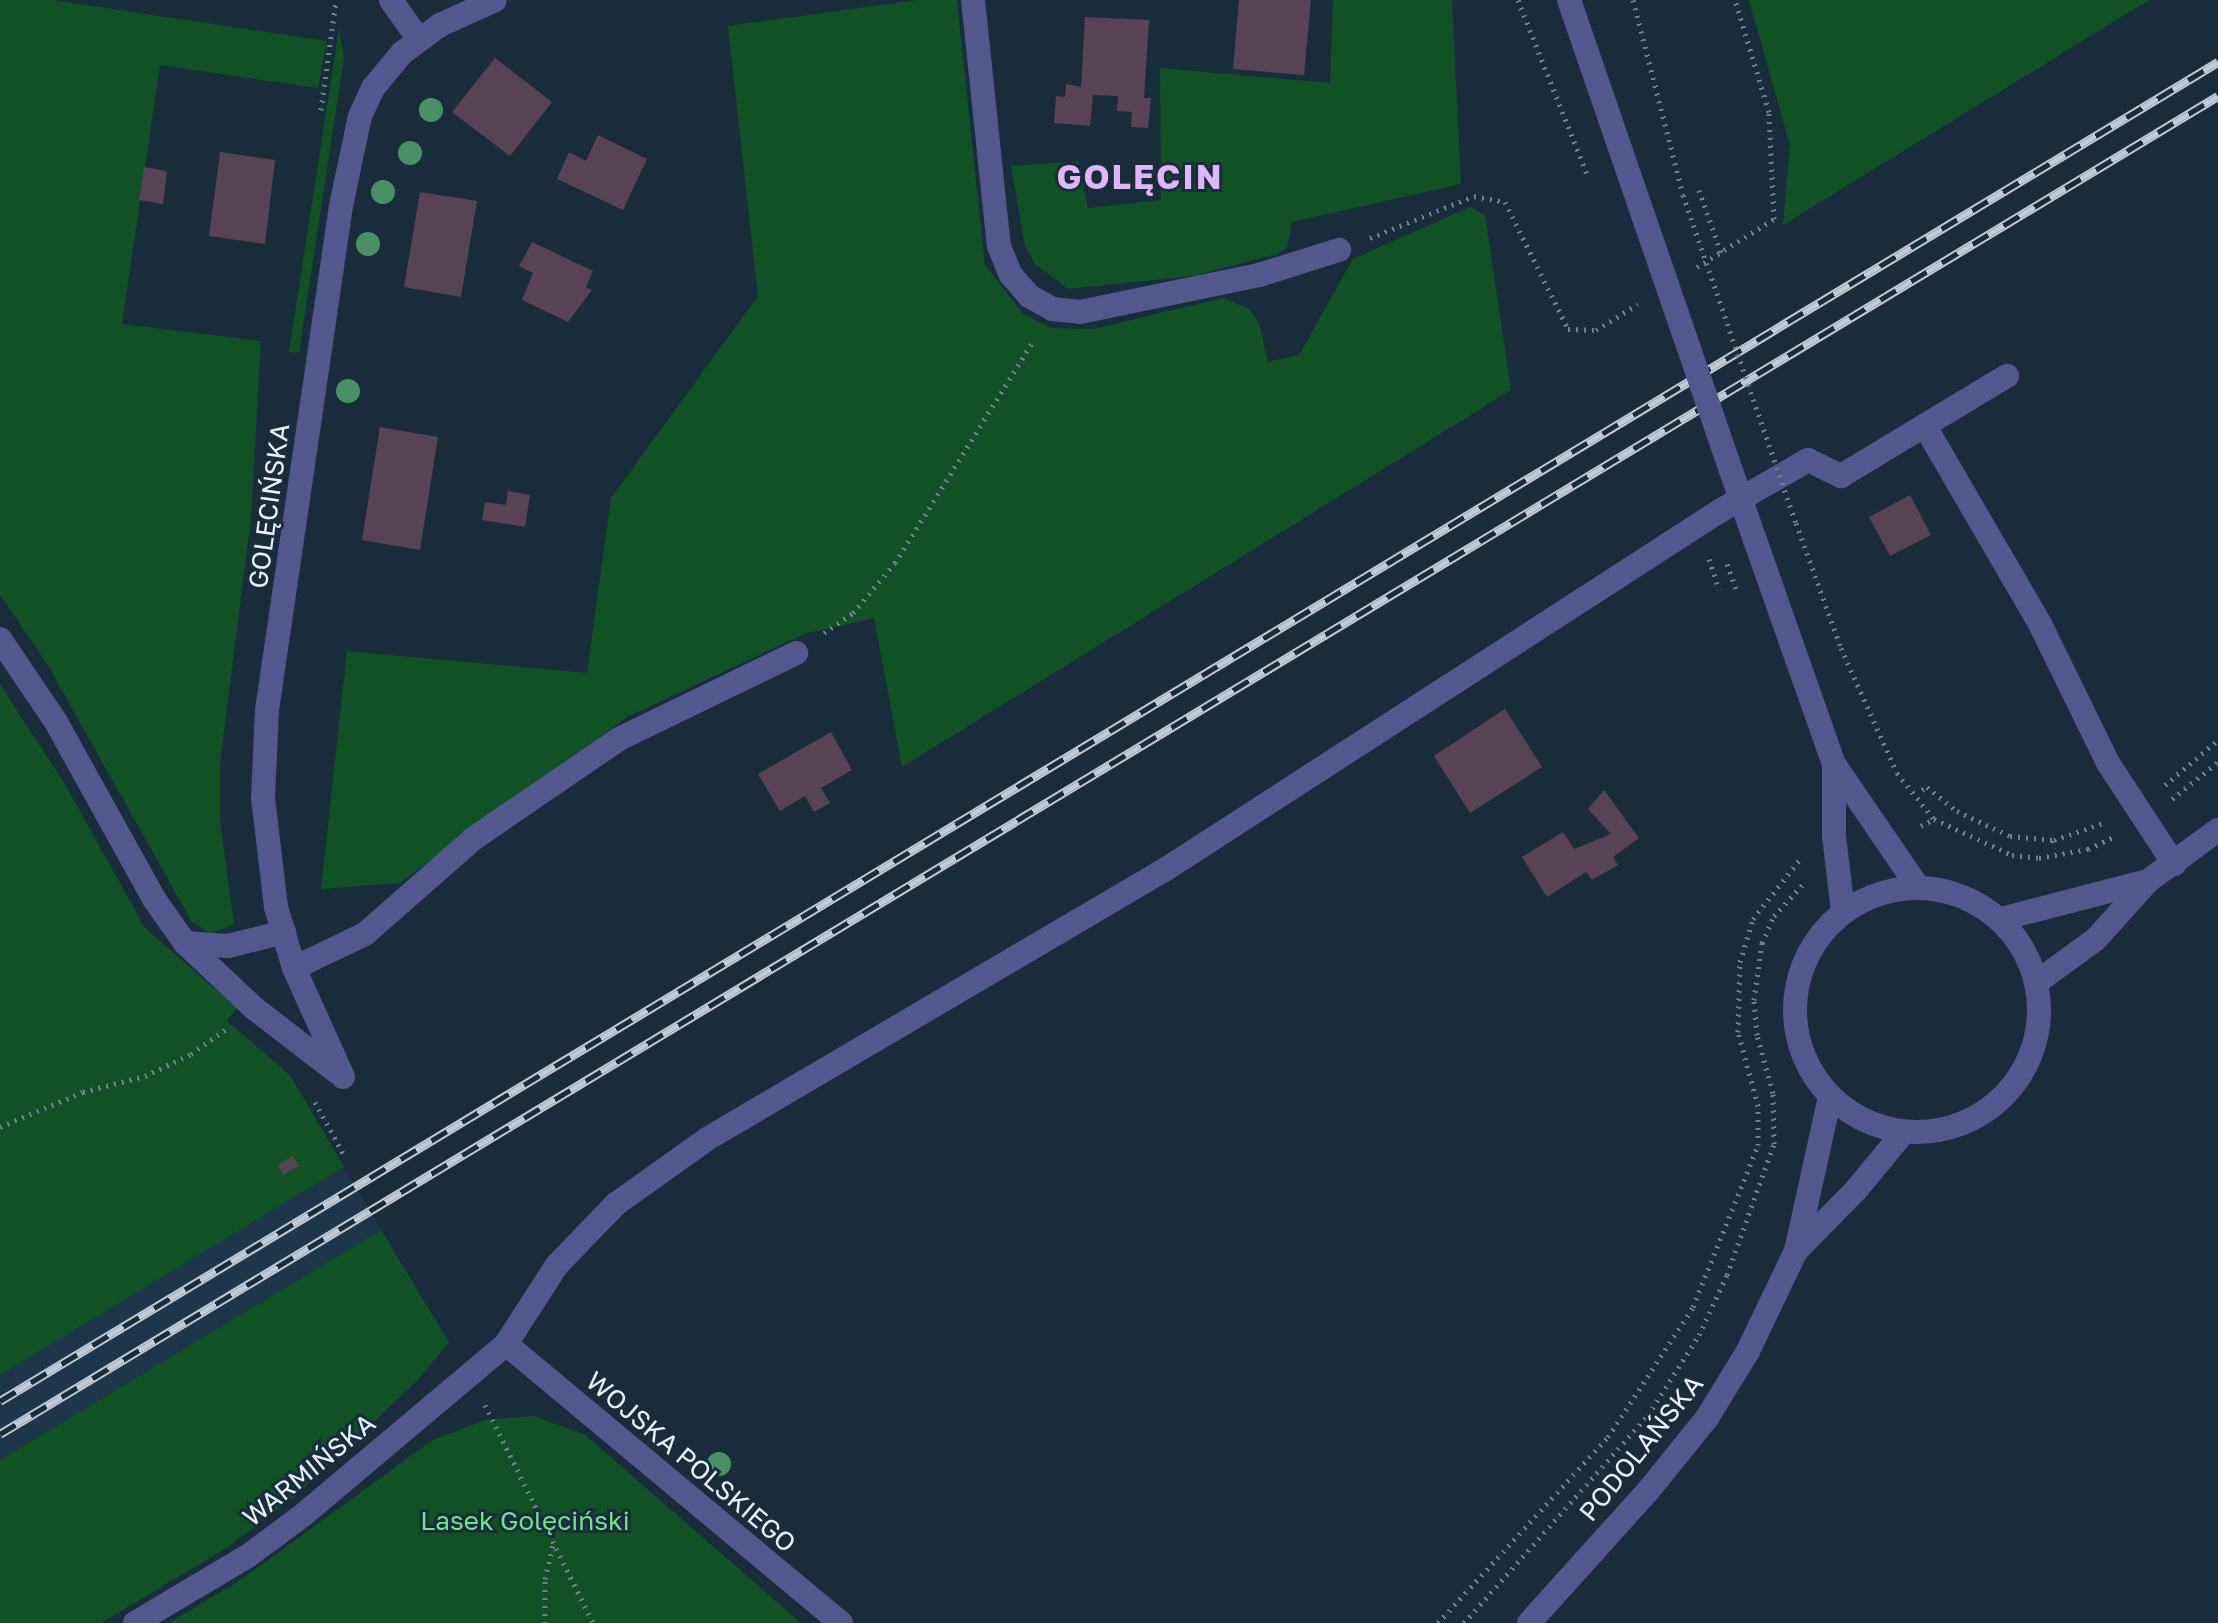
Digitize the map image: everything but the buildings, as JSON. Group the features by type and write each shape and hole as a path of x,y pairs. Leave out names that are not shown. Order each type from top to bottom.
{"street":[{"path":"391,0 419,40"},
{"name":"GOLĘCIŃSKA","path":"254,1008 343,1077 294,968 284,932 266,843 264,748 350,155 367,102 387,70 419,40 469,8 495,0"},
{"path":"973,0 999,246 1011,275 1029,296 1052,309 1080,312 1244,279 1339,250"},
{"path":"1569,0 1834,764 1918,887"},
{"path":"2007,376 1926,428 2040,624 2108,763 2174,864"},
{"name":"WARMIŃSKA","path":"135,1623 248,1556 303,1515 506,1344 557,1265 616,1204 707,1139 1166,869 1718,512 1808,460 1841,476 1926,428"},
{"path":"0,639 56,722 154,899 185,943 254,1008"},
{"path":"294,968 365,934 473,839 619,739 796,653"},
{"path":"1834,764 1834,836 1843,911"},
{"path":"2037,982 2096,939 2148,881 2218,830"},
{"path":"2001,919 2148,881"},
{"path":"1918,887 1976,901 2001,919 2024,948 2037,982 2041,1015 2035,1048 2020,1078 1997,1103 1969,1121 1937,1131 1904,1132 1877,1126 1830,1096 1809,1068 1797,1034 1794,999 1803,964 1820,934 1843,911 1879,893 1918,887"},
{"path":"185,943 228,946 284,932"},
{"name":"PODOLAŃSKA","path":"1529,1623 1707,1418 1748,1351 1796,1251 1830,1096"},
{"name":"PODOLAŃSKA","path":"1796,1251 1856,1190 1904,1132"},
{"name":"WOJSKA POLSKIEGO","path":"506,1344 841,1623"}],"path":[{"path":"1518,0 1592,187"},
{"path":"1633,0 1683,195 1841,648 1897,773 1934,819 2012,855 2039,858 2088,849 2218,762"},
{"path":"1699,190 1721,252"},
{"path":"796,653 853,613 895,563 1052,309"},
{"path":"1922,790 1927,787 1969,818 2010,836 2054,840 2140,813 2218,740"},
{"path":"1915,830 1934,819"},
{"path":"2054,840 2056,848"},
{"path":"1438,1623 1636,1402 1693,1307 1758,1145 1758,1106 1738,1032 1740,962 1753,919 1806,851"},
{"path":"1464,1623 1648,1415 1699,1335 1722,1287 1774,1144 1773,1093 1757,1035 1754,1000 1762,943 1795,889 1814,875"},
{"path":"0,1127 83,1092 145,1076 191,1054 254,1008"},
{"path":"1758,1145 1765,1147"},
{"path":"469,1375 593,1623"},
{"path":"545,1623 545,1579 554,1540"}],"shaded area":[{"path":"344,1167 381,1230 0,1460 0,1375"}],"green space":[{"path":"0,0 52,0 327,41 318,88 160,65 122,324 261,341 251,518 220,763 220,821 234,924 211,934 192,922 46,662 0,595"},
{"path":"918,0 957,0 985,265 1023,314 1051,328 1093,329 1224,298 1249,309 1259,323 1268,362 1299,355 1353,259 1470,207 1485,215 1511,390 902,767 874,618 804,634 627,717 400,883 321,889 347,651 587,673 611,498 758,296 728,26"},
{"path":"1333,0 1452,0 1461,184 1292,222 1287,248 1277,254 1193,276 1068,289 1035,264 1025,246 1011,166 1078,161 1088,208 1161,200 1160,68 1330,83"},
{"path":"1749,0 2149,0 1783,225 1790,145"},
{"path":"339,29 344,57 299,353 289,352"},
{"path":"0,684 66,786 145,928 237,1008 227,1021 290,1075 344,1167 0,1375"},
{"path":"381,1230 449,1342 418,1380 294,1497 225,1549 101,1623 0,1623 0,1460"},
{"name":"Lasek Golęciński","path":"533,1416 584,1434 801,1623 169,1623 242,1579 431,1441 485,1420"}],"railway":[{"path":"0,1401 2218,62"},
{"path":"0,1434 2218,96"}],"district":[{"name":"GOLĘCIN","path":"1140,177"}]}
